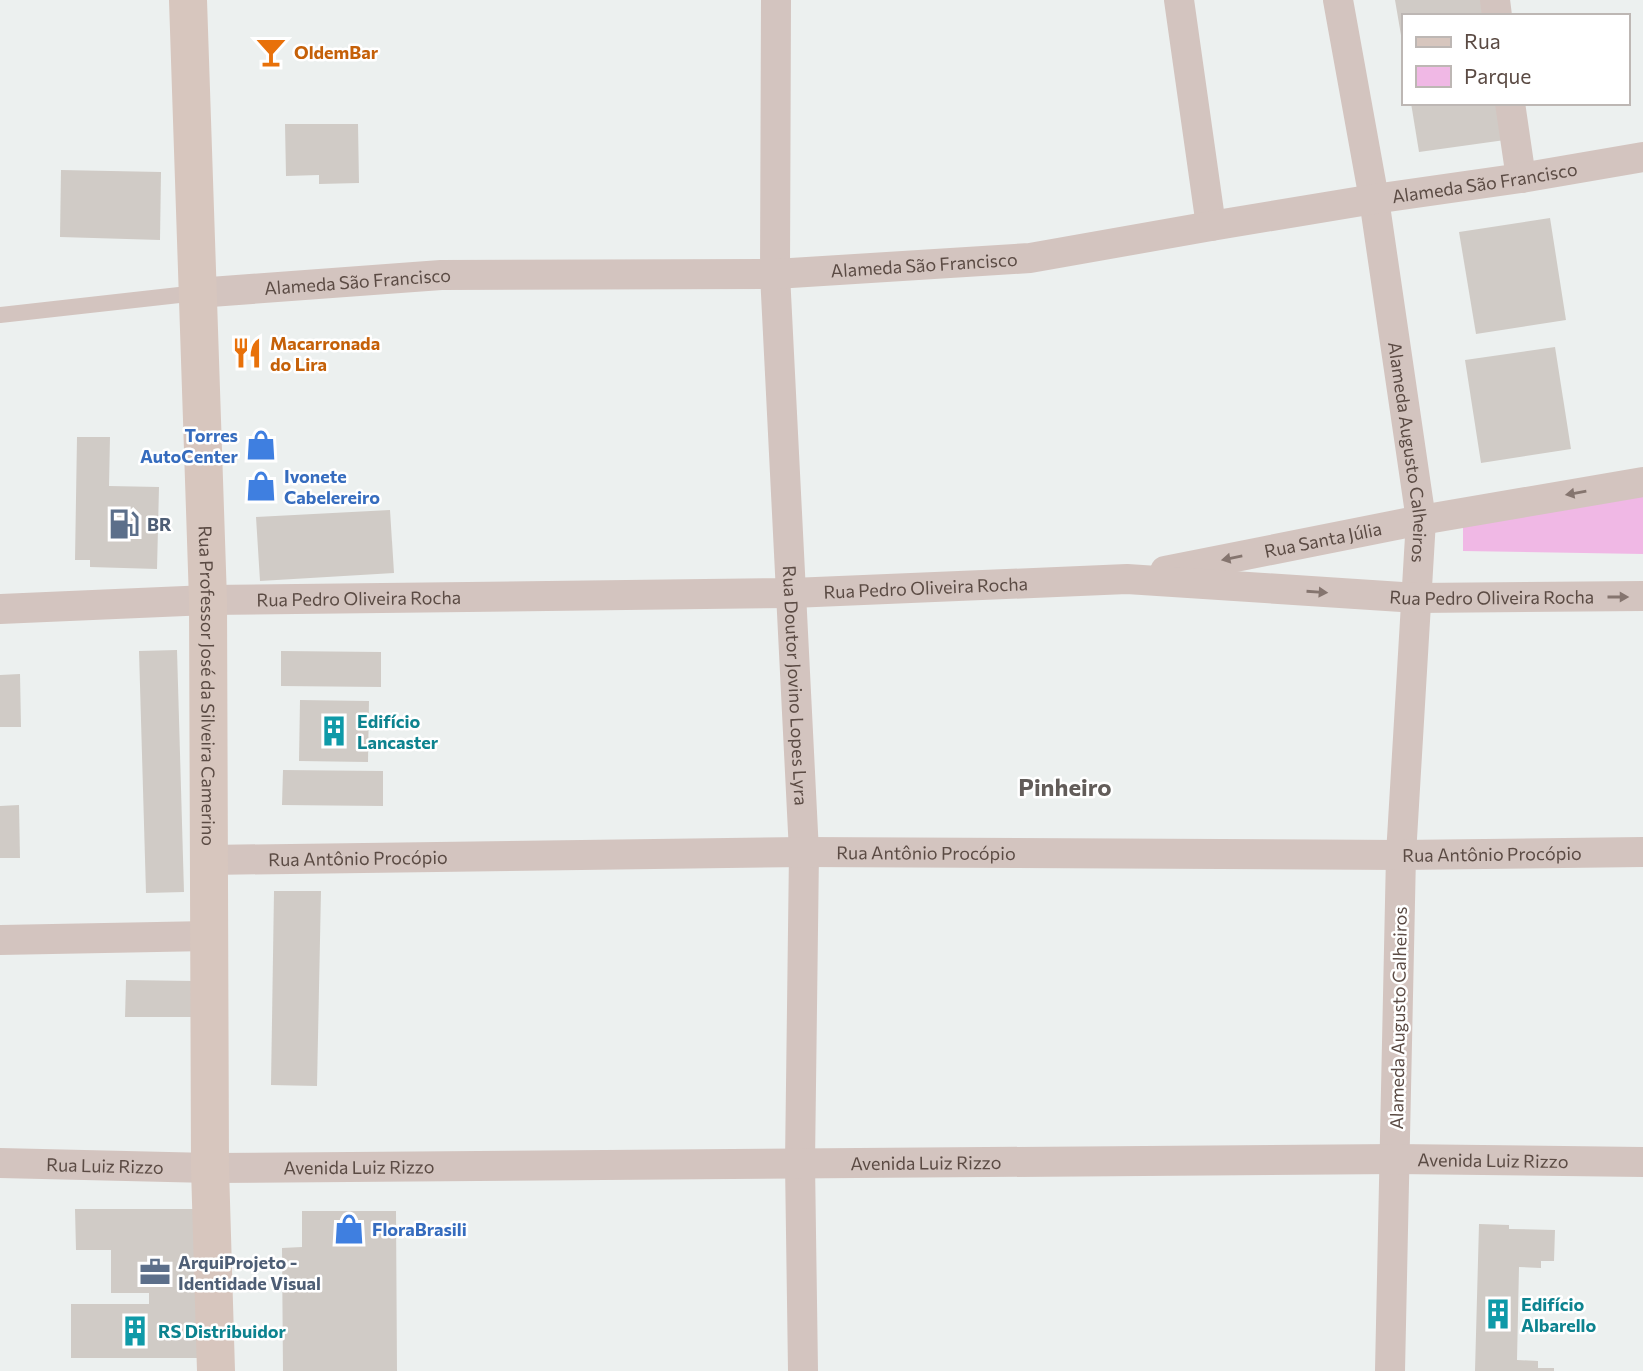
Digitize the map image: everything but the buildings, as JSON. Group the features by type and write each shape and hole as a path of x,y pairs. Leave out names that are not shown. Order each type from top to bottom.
{"street":[{"name":"Rua Professor José da Silveira Camerino","path":"188,0 208,600 210,1168 216,1371"},
{"name":"Rua Doutor Jovino Lopes Lyra","path":"776,0 775,274 804,852 800,1163 803,1371"},
{"path":"1179,0 1211,226"},
{"name":"Alameda Augusto Calheiros","path":"1338,0 1374,199 1421,520 1401,855 1390,1371"},
{"path":"1510,105 1521,178"},
{"name":"Alameda São Francisco","path":"197,293 441,275 775,274 1030,258 1374,199 1643,157"},
{"name":"Rua Santa Júlia","path":"1127,579 1421,520 1643,482"},
{"name":"Rua Pedro Oliveira Rocha","path":"0,609 208,600 792,593 1127,579 1417,598 1643,596"},
{"name":"Rua Antônio Procópio","path":"208,860 804,852 1401,855 1643,852"},
{"path":"0,940 209,936"},
{"name":"Avenida Luiz Rizzo","path":"210,1168 1396,1159 1643,1162"},
{"name":"Rua Luiz Rizzo","path":"0,1163 210,1168"}],"lane":[{"path":"0,315 197,293"}],"green space":[{"path":"1643,479 1643,554 1463,551 1463,503"}],"place":[{"name":"OldemBar","path":"271,52"},
{"name":"Macarronada do Lira","path":"247,353"},
{"name":"Torres AutoCenter","path":"261,445"},
{"name":"Ivonete Cabelereiro","path":"261,486"},
{"name":"BR","path":"124,524"},
{"name":"Edifício Lancaster","path":"334,731"},
{"name":"FloraBrasili","path":"349,1229"},
{"name":"ArquiProjeto - Identidade Visual","path":"155,1272"},
{"name":"Edifício Albarello","path":"1498,1314"},
{"name":"RS Distribuidor","path":"135,1331"}],"district":[{"name":"Pinheiro","path":"1065,786"}]}
